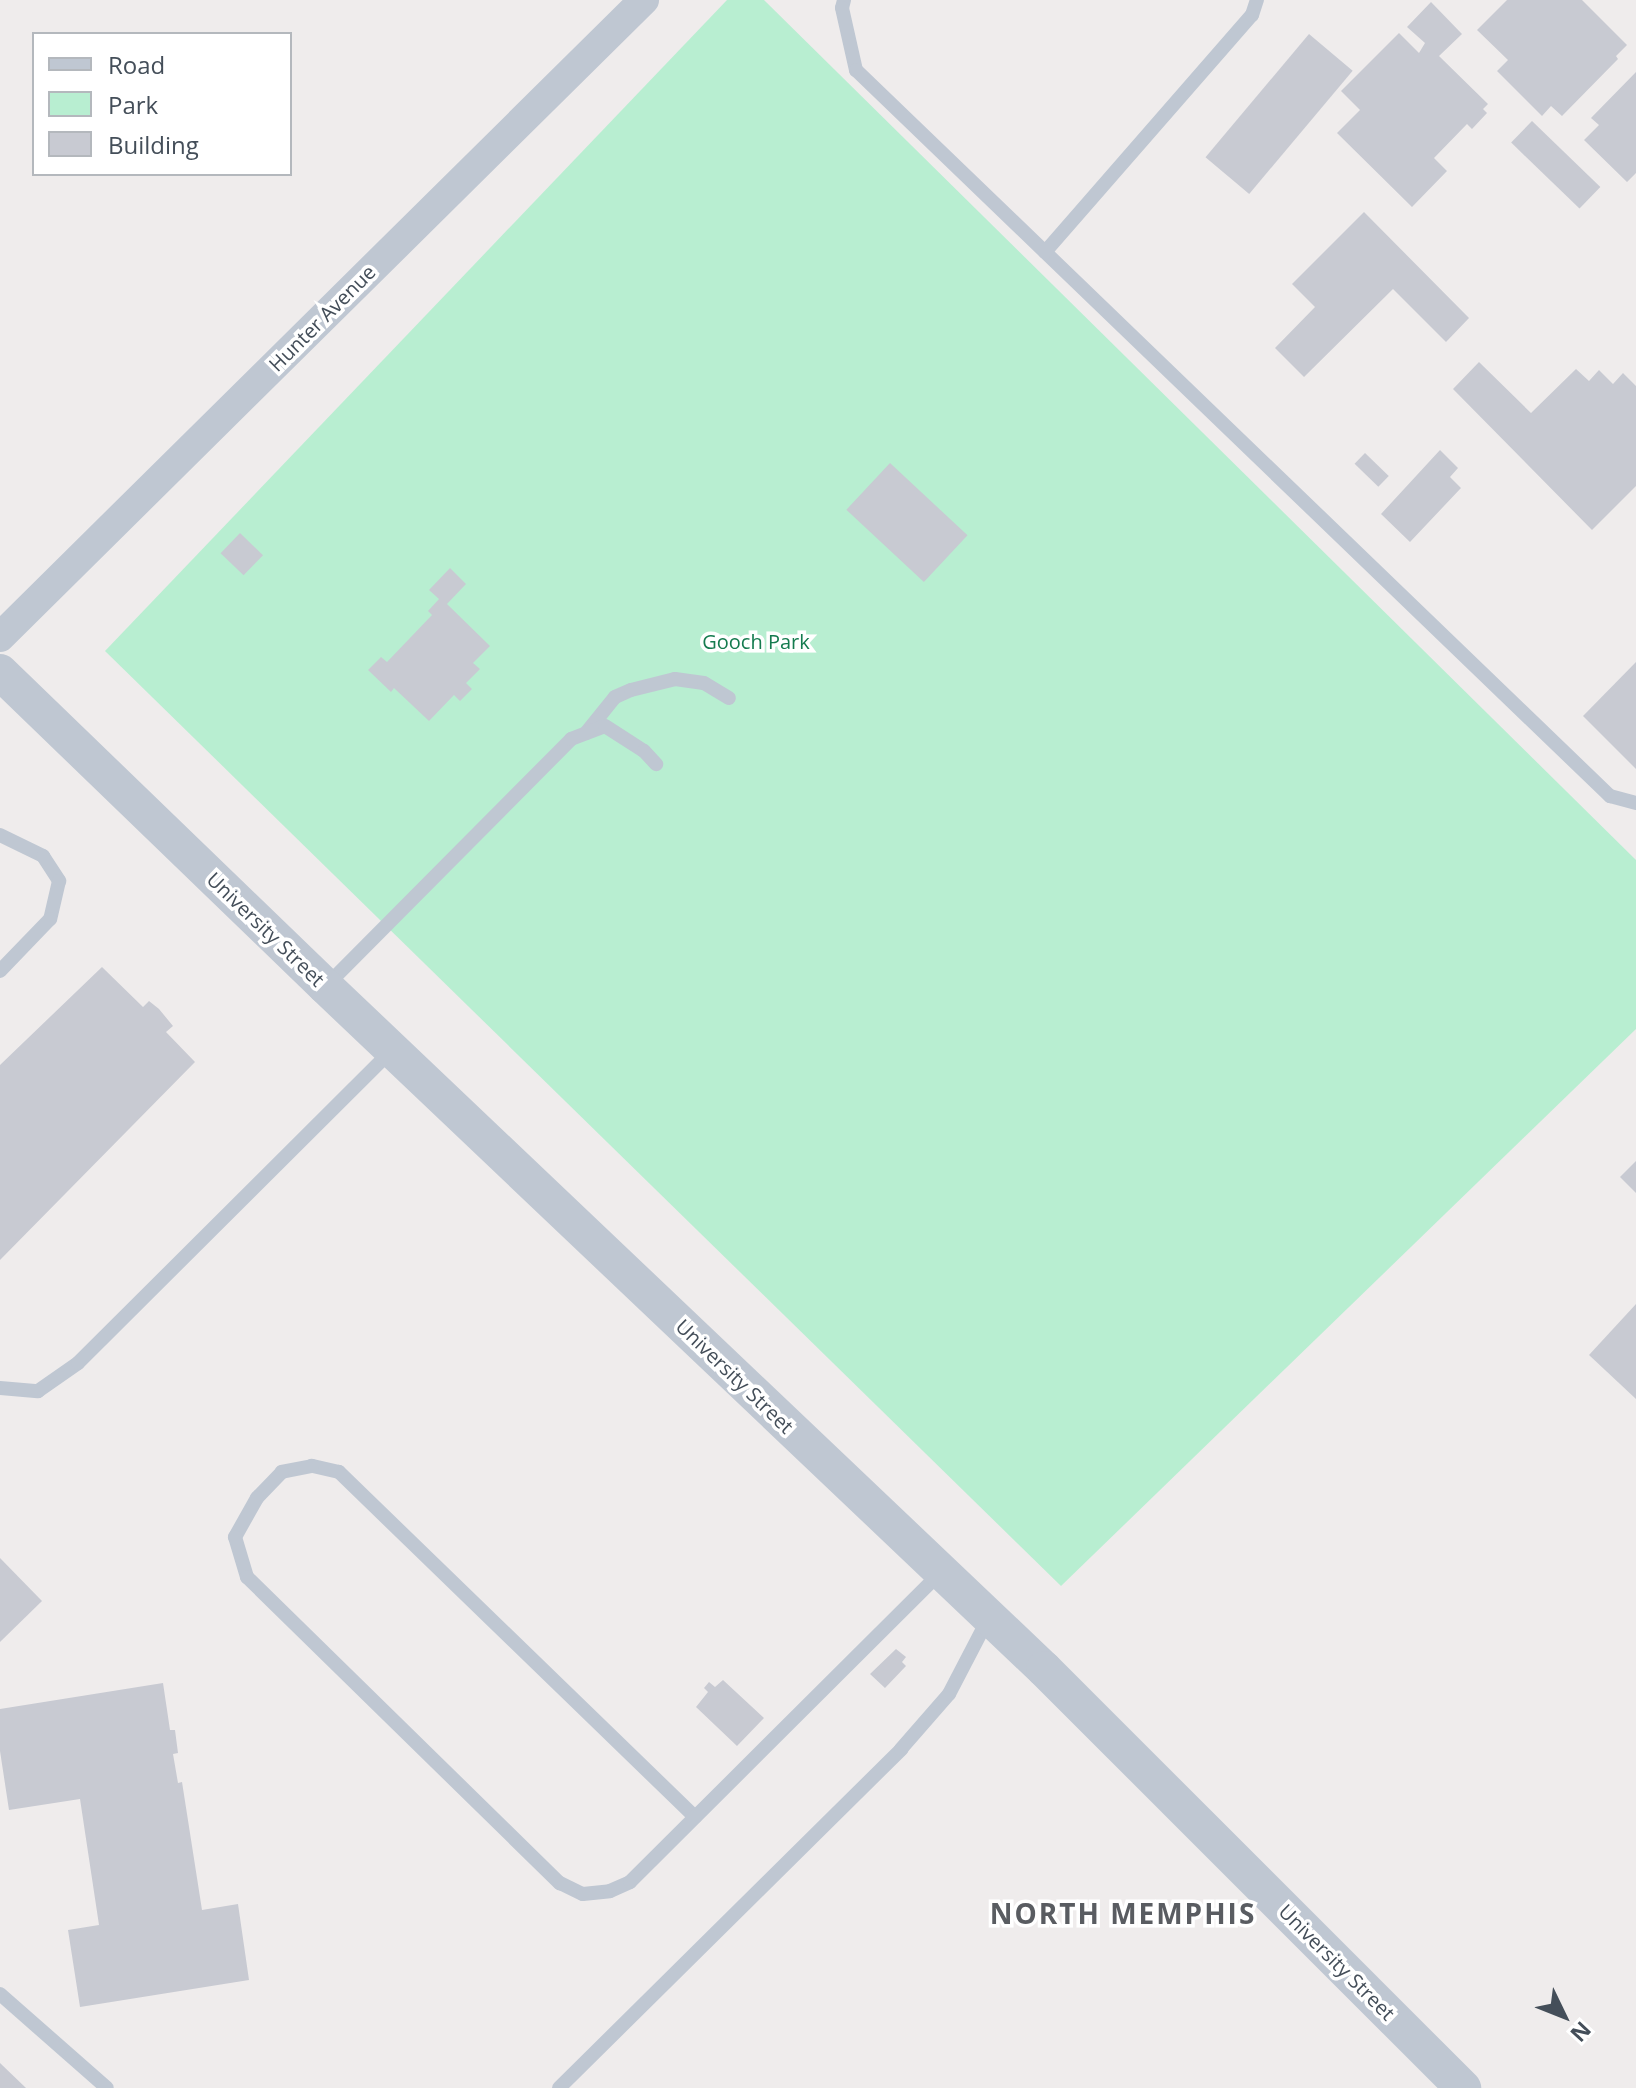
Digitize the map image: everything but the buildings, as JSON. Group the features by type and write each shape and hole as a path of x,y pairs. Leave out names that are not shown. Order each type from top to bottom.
{"street":[{"name":"Hunter Avenue","path":"0,637 644,0"},
{"name":"University Street","path":"0,672 325,986 989,1617 1463,2088"}],"lane":[{"path":"844,0 842,8 856,70 1610,796 1636,803"},
{"path":"1045,252 1252,15 1257,0"},
{"path":"586,733 615,697 675,679 704,683 729,698"},
{"path":"325,986 571,739 605,726 644,751 656,764"},
{"path":"0,835 43,856 59,881 50,919 0,971"},
{"path":"0,1388 38,1391 78,1363 392,1050"},
{"path":"695,1817 339,1472 312,1466 282,1472 257,1498 235,1537 247,1577 560,1883 583,1894 610,1891 630,1882 941,1572"},
{"path":"559,2088 901,1749 949,1694 989,1617"},
{"path":"0,1994 107,2088"}],"green space":[{"name":"Gooch Park","path":"727,0 764,0 1636,860 1636,1029 1061,1586 105,651"}],"district":[{"name":"NORTH MEMPHIS","path":"1123,1913"}]}
